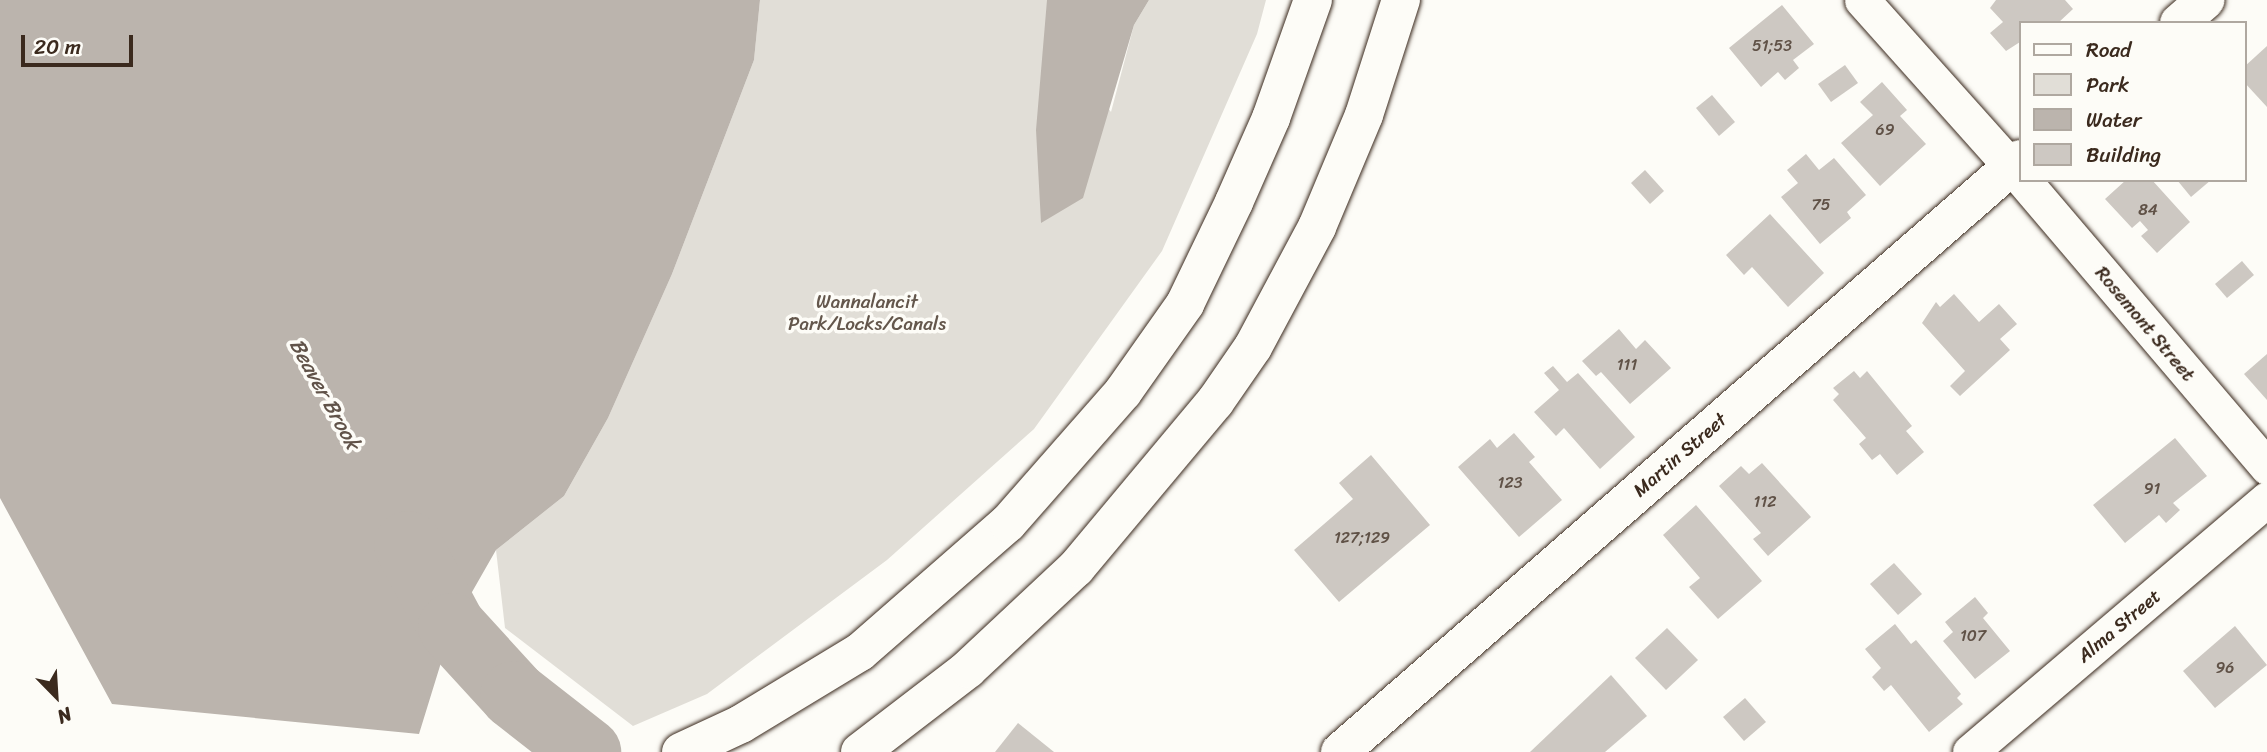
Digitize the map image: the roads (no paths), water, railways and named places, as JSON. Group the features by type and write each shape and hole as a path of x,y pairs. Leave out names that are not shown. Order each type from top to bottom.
{"main road":[{"path":"681,752 741,724 860,652 1008,523 1123,392 1185,304 1271,118 1312,0"},
{"path":"860,752 968,669 1076,568 1215,402 1252,347 1317,227 1364,116 1401,0"},
{"path":"2181,21 2205,0"},
{"name":"Martin Street","path":"1340,752 2018,172"}],"street":[{"name":"Rosemont Street","path":"1862,0 2018,170"},
{"name":"Rosemont Street","path":"2028,182 2267,467"},
{"name":"Alma Street","path":"1970,752 2267,499"}],"water":[{"path":"0,0 760,0 754,60 672,274 608,418 564,496 496,550 452,627 419,734 112,704 0,498"},
{"path":"1047,0 1149,0 1134,25 1083,198 1041,223 1036,130"}],"waterway":[{"name":"Beaver Brook","path":"408,545 452,627 514,695 587,752"}],"park label":[{"name":"Wannalancit Park/Locks/Canals","path":"867,313"}]}
